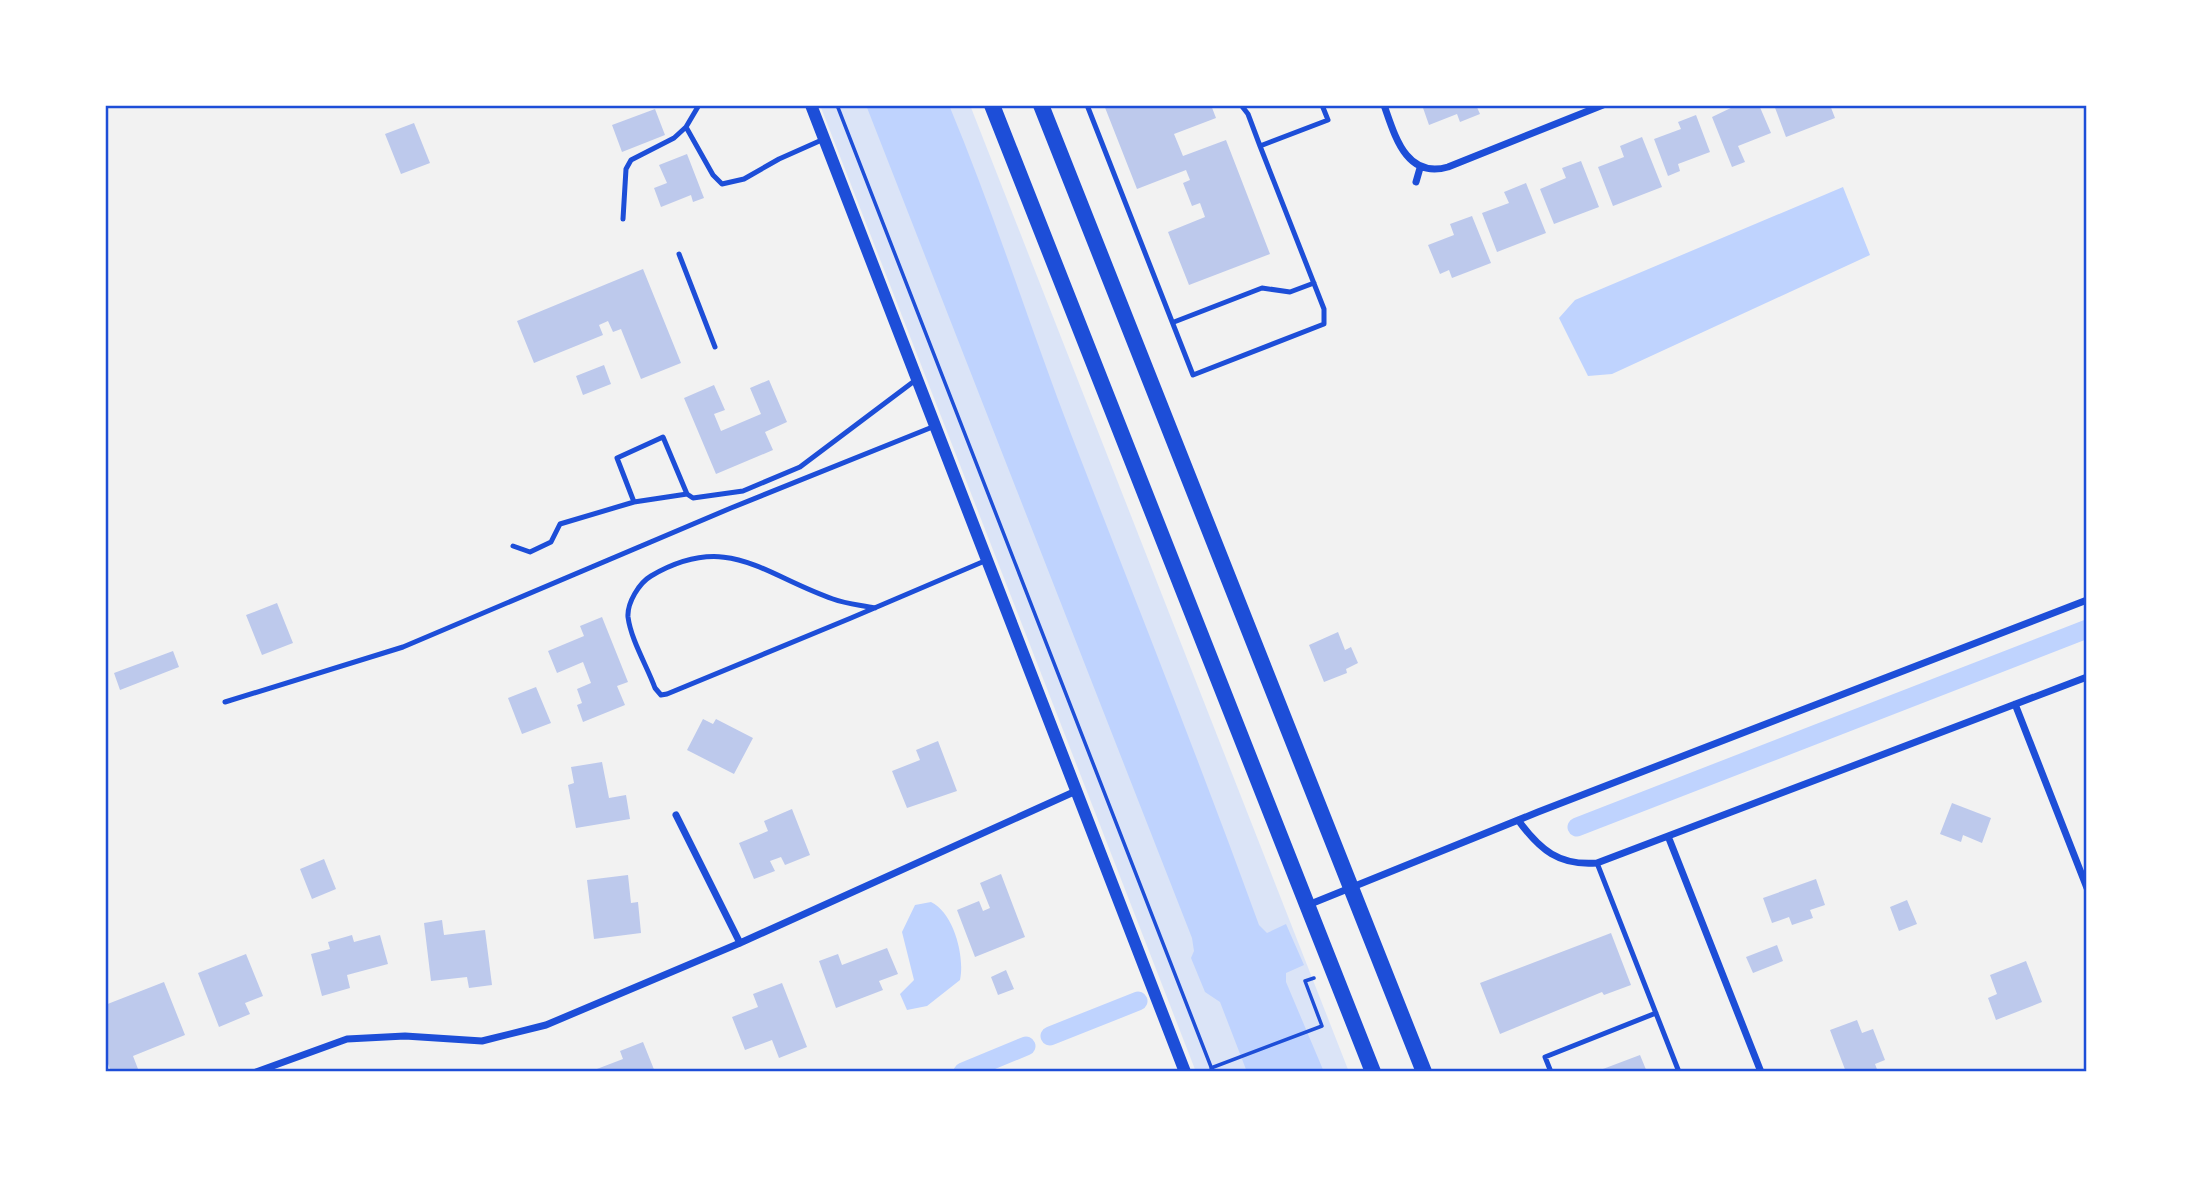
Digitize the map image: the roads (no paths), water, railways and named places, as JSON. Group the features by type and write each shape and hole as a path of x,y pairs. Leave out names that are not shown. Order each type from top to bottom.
{"main road":[{"path":"992,105 1373,1072"},
{"path":"1041,105 1424,1072"}],"street":[{"path":"811,105 1185,1072"},
{"path":"1384,105 1404,153 1420,168 1430,170 1448,167 1603,105"},
{"path":"1416,182 1420,168"},
{"path":"1308,905 1518,820 2087,600"},
{"path":"1518,820 1533,841 1550,855 1566,862 1597,863 2087,677"},
{"path":"2015,704 2087,888"},
{"path":"256,1072 347,1039 405,1036 482,1041 546,1025 740,943 1076,791"},
{"path":"676,815 740,943"},
{"path":"1668,836 1761,1072"}],"lane":[{"path":"623,219 626,169 631,160 674,138 686,127 699,105"},
{"path":"1087,105 1193,374 1324,324 1324,309 1248,114 1241,105"},
{"path":"1260,146 1328,120 1322,105"},
{"path":"686,127 713,175 722,184 744,179 779,159 824,139"},
{"path":"679,254 715,347"},
{"path":"1174,323 1262,288 1274,293 1290,292 1314,283"},
{"path":"634,502 617,458 663,438 687,494 693,498 743,491 800,467 917,379"},
{"path":"225,702 403,647 719,513 935,426"},
{"path":"513,546 530,552 551,542 560,524 634,502 687,494"},
{"path":"875,608 834,600 750,562 718,556 687,560 645,580 632,600 628,616 654,688 661,695 875,608 987,559"},
{"path":"1597,863 1679,1072"},
{"path":"1551,1072 1545,1057 1656,1013"}],"water":[{"path":"866,105 949,105 1071,434 1259,925 1267,933 1286,924 1304,965 1286,973 1286,982 1324,1072 1247,1072 1220,1002 1205,992 1191,958 1194,951 1192,938"},
{"path":"1843,187 1870,255 1612,374 1588,376 1559,318 1575,300"},
{"path":"931,902 952,925 961,960 960,980 927,1006 907,1010 900,994 914,980 902,932 915,905"}],"waterway":[{"path":"1577,827 2087,629"},
{"path":"1050,1036 1138,1001"},
{"path":"963,1072 1026,1046"}]}
